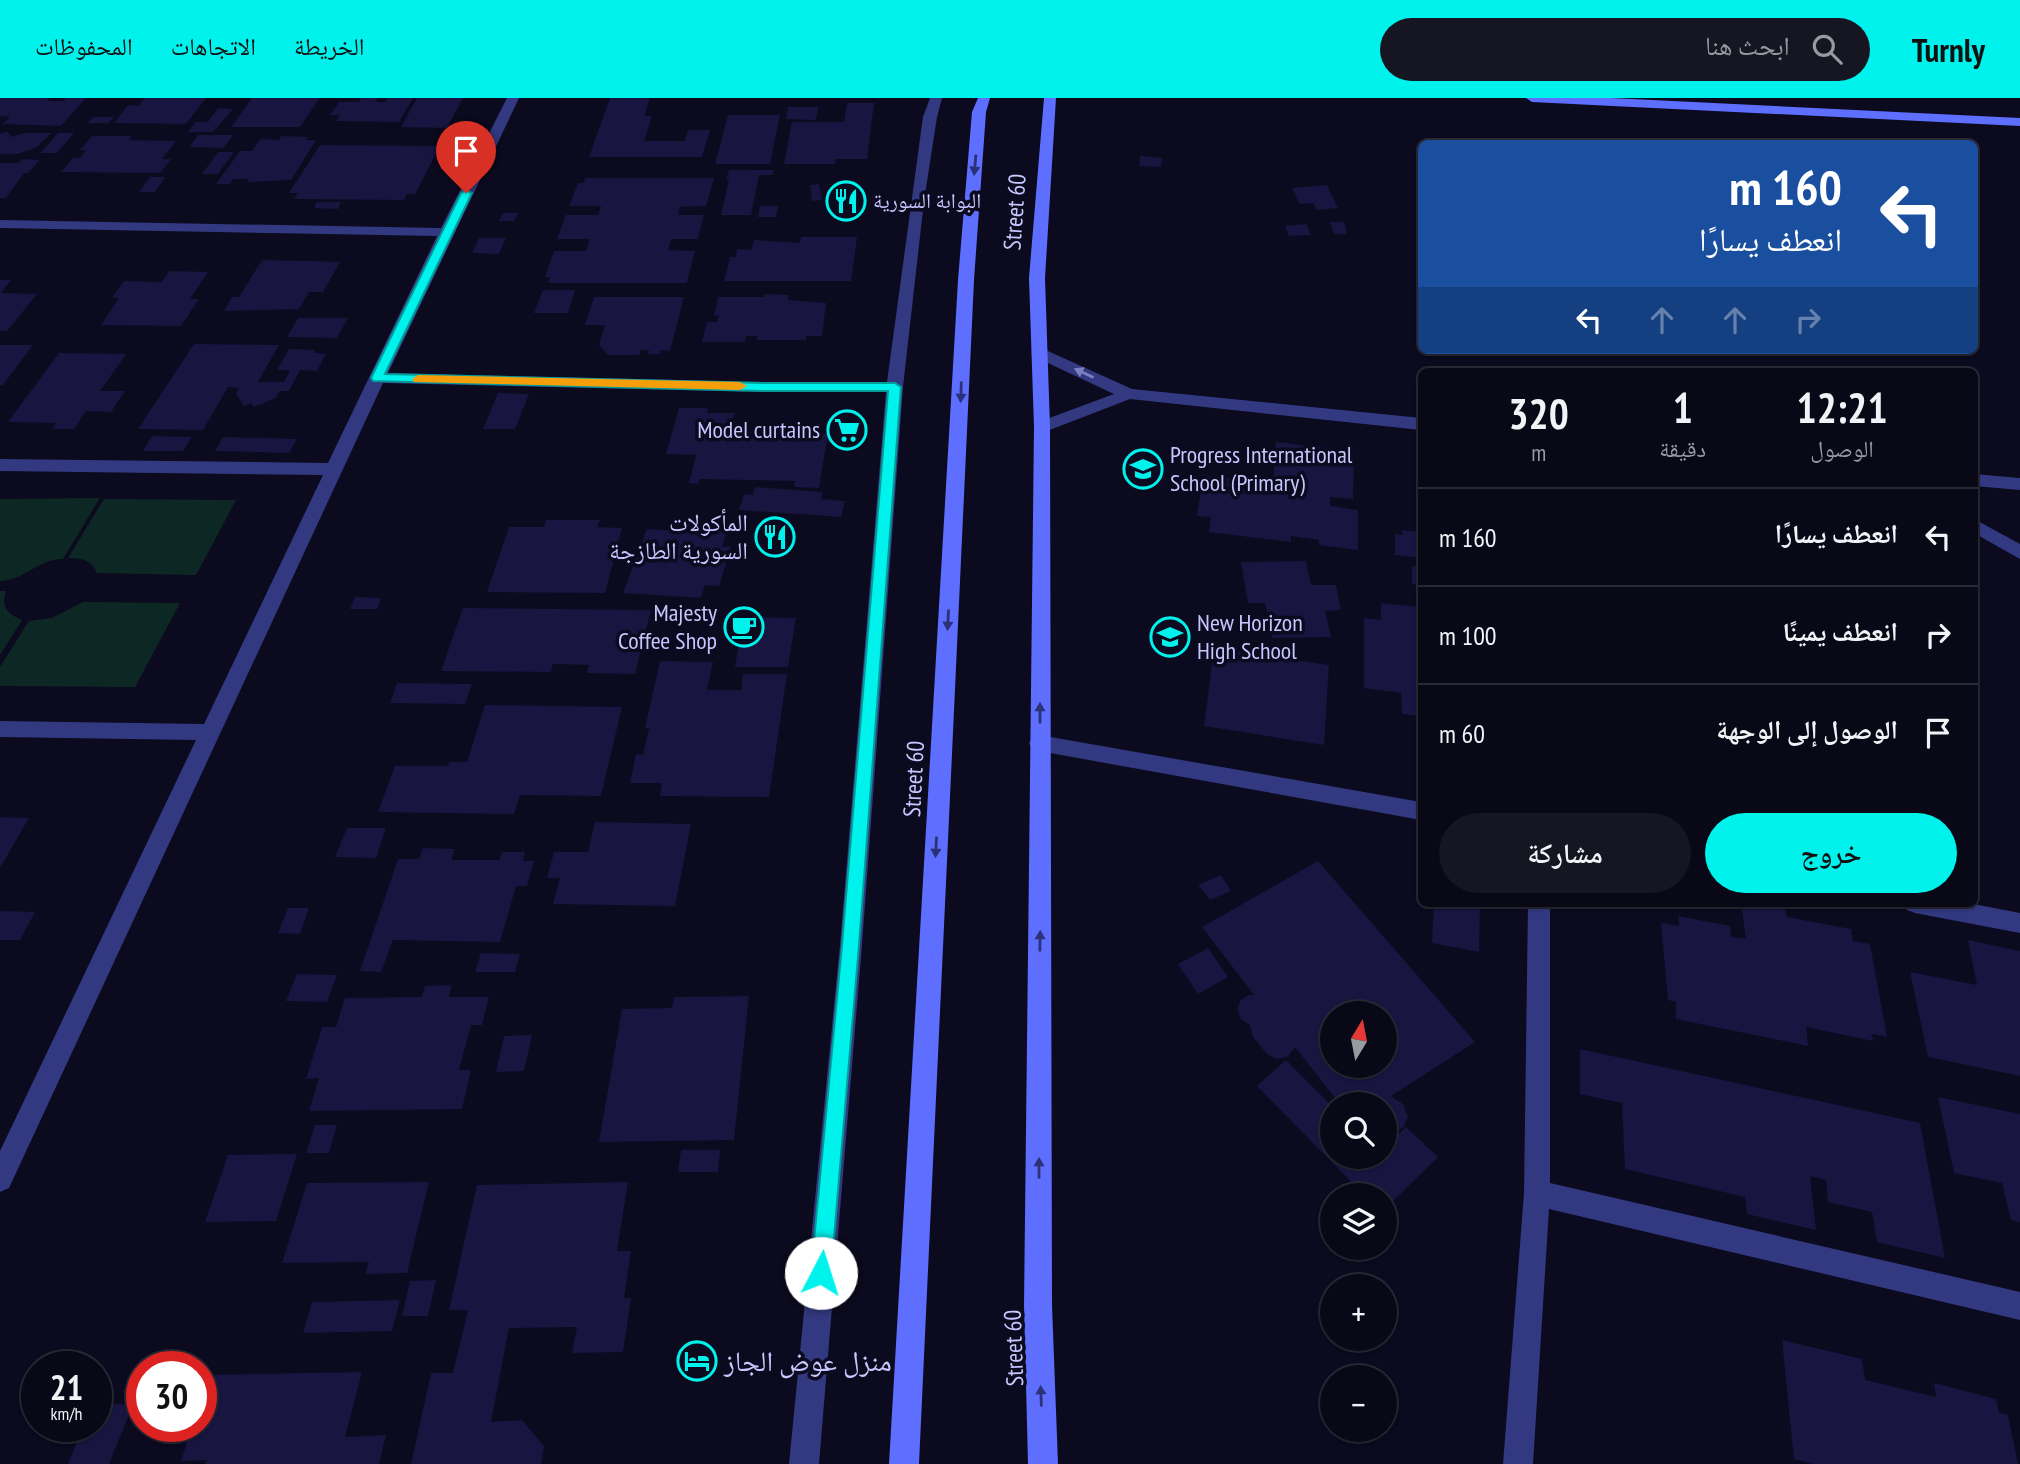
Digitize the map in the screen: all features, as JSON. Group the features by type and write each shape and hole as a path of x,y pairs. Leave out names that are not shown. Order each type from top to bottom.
{"main road":[{"name":"Street 60","path":"904,1464 966,280 979,112 984,98"},
{"name":"Street 60","path":"1043,1464 1038,1305 1042,427 1037,278 1050,98"},
{"path":"1532,98 2020,122"}],"street":[{"path":"0,1180 446,232 513,98"},
{"path":"804,1464 852,931 895,387 918,201 930,117 936,98"},
{"path":"0,224 446,232"},
{"path":"1039,352 1129,394 1418,424"},
{"path":"377,378 763,387 895,387"},
{"path":"1042,427 1129,394"},
{"path":"0,465 334,469"},
{"path":"1978,480 2020,484"},
{"path":"1978,527 2020,552"},
{"path":"0,729 212,732"},
{"path":"1039,743 1418,810"},
{"path":"1518,1464 1537,1193 1539,907"},
{"path":"1937,907 2020,923"},
{"path":"1537,1193 2020,1306"}],"green space":[{"path":"100,498 63,559 46,562 16,578 0,581 0,499"},
{"path":"104,499 236,500 196,575 97,573 86,561 68,558"},
{"path":"0,591 6,591 6,609 22,620 0,655"},
{"path":"83,602 180,603 135,687 0,686 0,667 29,621 52,618"}],"building":[{"path":"0,98 50,98 47,101 63,101 66,98 86,98 61,126 2,124 10,117 0,116"},
{"path":"145,98 206,98 186,124 114,123 128,105 138,106"},
{"path":"252,98 320,98 300,127 231,127"},
{"path":"361,98 378,98 375,102 385,102 387,98 413,98 399,122 336,121 340,115 330,115 339,102 359,102"},
{"path":"417,98 463,98 447,128 401,127"},
{"path":"610,98 650,98 644,116 652,116 644,141 685,141 688,130 710,130 702,157 589,157"},
{"path":"847,103 874,103 867,159 836,159 835,164 784,164 792,122 844,122"},
{"path":"788,107 818,107 816,120 786,119"},
{"path":"218,108 233,109 213,132 188,132 196,122 208,122"},
{"path":"728,115 780,115 770,164 715,164"},
{"path":"93,117 114,117 108,123 87,123"},
{"path":"7,131 12,137 23,133 52,133 37,147 18,154 0,154 0,134"},
{"path":"58,133 74,133 57,153 40,153"},
{"path":"198,135 233,135 224,148 189,147"},
{"path":"92,136 132,136 129,140 176,141 162,159 171,159 160,173 61,172 73,158 80,158 86,150 80,150"},
{"path":"281,136 316,140 291,180 247,182 249,179 233,179 230,184 216,184 240,151 252,151 260,139 279,140"},
{"path":"320,145 440,146 415,194 407,194 404,200 294,199 298,193 289,193"},
{"path":"218,152 234,152 218,174 202,174"},
{"path":"1140,156 1162,158 1161,167 1139,166"},
{"path":"23,159 40,160 28,173 24,173 6,198 0,198 0,163 19,163"},
{"path":"729,170 773,170 773,175 759,175 751,215 721,215"},
{"path":"150,177 165,177 155,192 139,192"},
{"path":"585,178 714,178 706,206 680,207 678,215 704,215 698,239 671,239 668,250 695,251 687,283 548,283 550,277 545,277 554,251 586,251 590,239 557,239 566,215 598,215 601,206 569,206 578,183 584,183"},
{"path":"819,184 822,200 812,201 810,185"},
{"path":"1327,185 1338,208 1317,210 1313,203 1300,204 1292,188"},
{"path":"317,202 341,202 338,209 314,208"},
{"path":"760,206 778,206 776,217 758,217"},
{"path":"503,213 518,213 514,221 499,221"},
{"path":"1330,222 1344,222 1347,234 1334,234"},
{"path":"1306,224 1311,235 1289,236 1285,226"},
{"path":"801,237 857,237 851,281 724,281 730,257 736,257 737,249 751,250 754,240 800,243"},
{"path":"479,238 506,238 499,254 472,253"},
{"path":"262,260 340,262 323,292 309,292 299,309 224,311 232,297 239,297"},
{"path":"169,271 208,272 190,299 199,299 181,326 101,325 119,298 112,298 124,281 162,282"},
{"path":"0,280 11,280 1,293 37,294 7,331 0,331"},
{"path":"543,290 575,290 568,313 534,313"},
{"path":"765,294 789,295 788,300 826,303 822,336 806,336 806,340 756,340 757,336 746,336 745,342 702,342 707,322 717,322 719,315 714,316 718,297 764,297"},
{"path":"594,297 684,297 670,351 661,350 660,354 648,354 649,350 641,350 639,355 608,355 599,345 605,325 585,325"},
{"path":"298,318 348,318 337,338 287,337"},
{"path":"194,344 279,345 258,382 284,382 290,370 277,370 289,349 315,350 314,353 326,354 317,371 300,370 289,391 279,391 276,398 254,407 251,403 244,406 236,394 239,388 228,387 203,430 138,429"},
{"path":"0,345 33,345 3,385 0,385"},
{"path":"59,353 126,354 100,391 125,391 111,412 86,411 74,429 52,429 56,423 8,422"},
{"path":"498,393 529,394 515,429 483,429"},
{"path":"679,408 708,408 707,413 735,413 730,431 758,431 757,438 786,439 787,433 828,434 819,488 794,487 795,481 700,479 698,484 689,483 696,455 666,454"},
{"path":"152,436 192,437 183,451 143,451"},
{"path":"223,437 297,439 289,453 215,451"},
{"path":"1276,442 1354,451 1353,499 1330,497 1330,506 1358,510 1358,550 1319,545 1319,540 1291,536 1291,542 1209,532 1211,517 1197,516 1203,475 1273,483"},
{"path":"755,487 823,492 821,499 845,501 841,517 739,510 744,494 753,495"},
{"path":"546,520 600,520 597,527 622,528 605,593 487,592 509,527 544,527"},
{"path":"713,526 728,527 722,547 731,547 719,586 705,585 701,598 623,593 647,529 711,533"},
{"path":"1402,530 1418,532 1418,558 1395,555 1395,534 1403,535"},
{"path":"1306,561 1311,585 1336,585 1341,610 1325,611 1331,637 1272,638 1265,603 1248,603 1241,562"},
{"path":"1412,566 1418,567 1418,585 1412,584"},
{"path":"355,597 381,598 377,609 350,609"},
{"path":"1381,603 1418,607 1418,716 1402,714 1401,693 1364,688 1364,618 1381,620"},
{"path":"463,608 651,610 635,674 587,673 589,665 553,664 551,672 441,671"},
{"path":"743,617 796,618 788,667 735,667"},
{"path":"1214,648 1329,665 1324,745 1204,726"},
{"path":"660,661 713,662 707,690 741,690 743,674 787,674 769,797 660,796 662,783 630,783 636,754 643,755 649,728 645,728"},
{"path":"397,683 472,684 465,704 390,703"},
{"path":"485,705 622,707 601,796 520,795 514,814 378,812 395,766 448,766 449,762 467,762"},
{"path":"0,817 29,818 0,868"},
{"path":"595,822 691,824 675,906 553,904 560,878 547,878 554,852 588,852"},
{"path":"347,828 386,828 376,858 335,857"},
{"path":"423,848 455,849 451,860 499,860 502,852 525,852 523,861 534,861 527,886 516,886 500,942 393,940 381,972 360,971 398,859 419,859"},
{"path":"1318,861 1475,1042 1397,1092 1331,1092 1295,1047 1288,1057 1277,1059 1267,1054 1253,1037 1250,1025 1241,1019 1237,1009 1241,1000 1254,995 1202,927"},
{"path":"1221,875 1231,891 1210,900 1198,885"},
{"path":"1434,907 1480,907 1479,952 1432,943"},
{"path":"1742,907 1786,910 1787,917 1851,929 1853,941 1870,944 1887,1037 1872,1034 1873,1041 1806,1027 1808,1046 1676,1019 1676,1002 1668,1000 1661,923 1679,926 1678,916 1730,926 1731,937 1746,939"},
{"path":"288,908 309,908 300,934 278,933"},
{"path":"0,911 35,912 20,940 0,940"},
{"path":"1968,940 2020,951 2020,1076 1928,1057 1910,972 1977,985"},
{"path":"1208,948 1228,977 1198,994 1178,964"},
{"path":"481,953 520,954 515,972 475,972"},
{"path":"297,974 337,975 327,1002 286,1001"},
{"path":"451,985 449,997 489,997 482,1025 471,1025 459,1070 471,1070 462,1109 309,1111 319,1078 306,1079 322,1027 336,1027 345,998 422,997 425,986"},
{"path":"749,996 734,1140 599,1142 622,1009 672,1008 674,997"},
{"path":"532,1035 524,1071 496,1072 504,1036"},
{"path":"1580,1049 1920,1123 1945,1258 1877,1242 1872,1212 1828,1202 1826,1180 1810,1176 1816,1230 1747,1214 1745,1197 1625,1169 1622,1103 1580,1094"},
{"path":"1286,1060 1320,1094 1320,1150 1257,1086"},
{"path":"1938,1097 2020,1114 2020,1222 2011,1220 2002,1183 1954,1173"},
{"path":"1397,1100 1403,1104 1408,1117 1403,1128 1397,1130"},
{"path":"315,1125 337,1125 329,1153 306,1153"},
{"path":"1406,1127 1438,1157 1397,1197 1397,1183 1352,1183 1338,1169 1397,1169 1397,1136"},
{"path":"681,1150 720,1150 718,1172 678,1172"},
{"path":"297,1154 276,1221 205,1222 228,1155"},
{"path":"429,1182 407,1273 365,1274 369,1262 282,1263 307,1183"},
{"path":"628,1182 617,1251 631,1251 624,1298 631,1298 623,1352 572,1353 577,1327 509,1328 491,1422 522,1420 544,1446 541,1464 411,1464 431,1373 453,1373 468,1310 449,1310 477,1185"},
{"path":"436,1280 428,1316 402,1316 410,1281"},
{"path":"400,1300 392,1331 303,1333 312,1302"},
{"path":"1782,1340 1862,1359 1865,1380 1936,1397 1934,1383 1996,1399 1999,1413 2008,1415 2018,1464 1814,1464 1794,1459"},
{"path":"362,1372 345,1437 386,1435 379,1464 205,1464 207,1460 181,1461 187,1442 217,1442 217,1375"},
{"path":"112,1404 126,1405 126,1422 109,1464 68,1464 77,1442 112,1442"}],"slow traffic":[{"path":"418,379 740,386"}],"place":[{"name":"البوابة السورية","path":"846,201"},
{"name":"Model curtains","path":"847,430"},
{"name":"Progress International School (Primary)","path":"1143,469"},
{"name":"المأكولات السورية الطازجة","path":"775,537"},
{"name":"Majesty Coffee Shop","path":"744,627"},
{"name":"New Horizon High School","path":"1170,637"},
{"name":"منزل عوض الجاز","path":"697,1361"}],"route":[{"path":"466,193 377,378 763,387 895,387 851,945 821,1273"}]}
